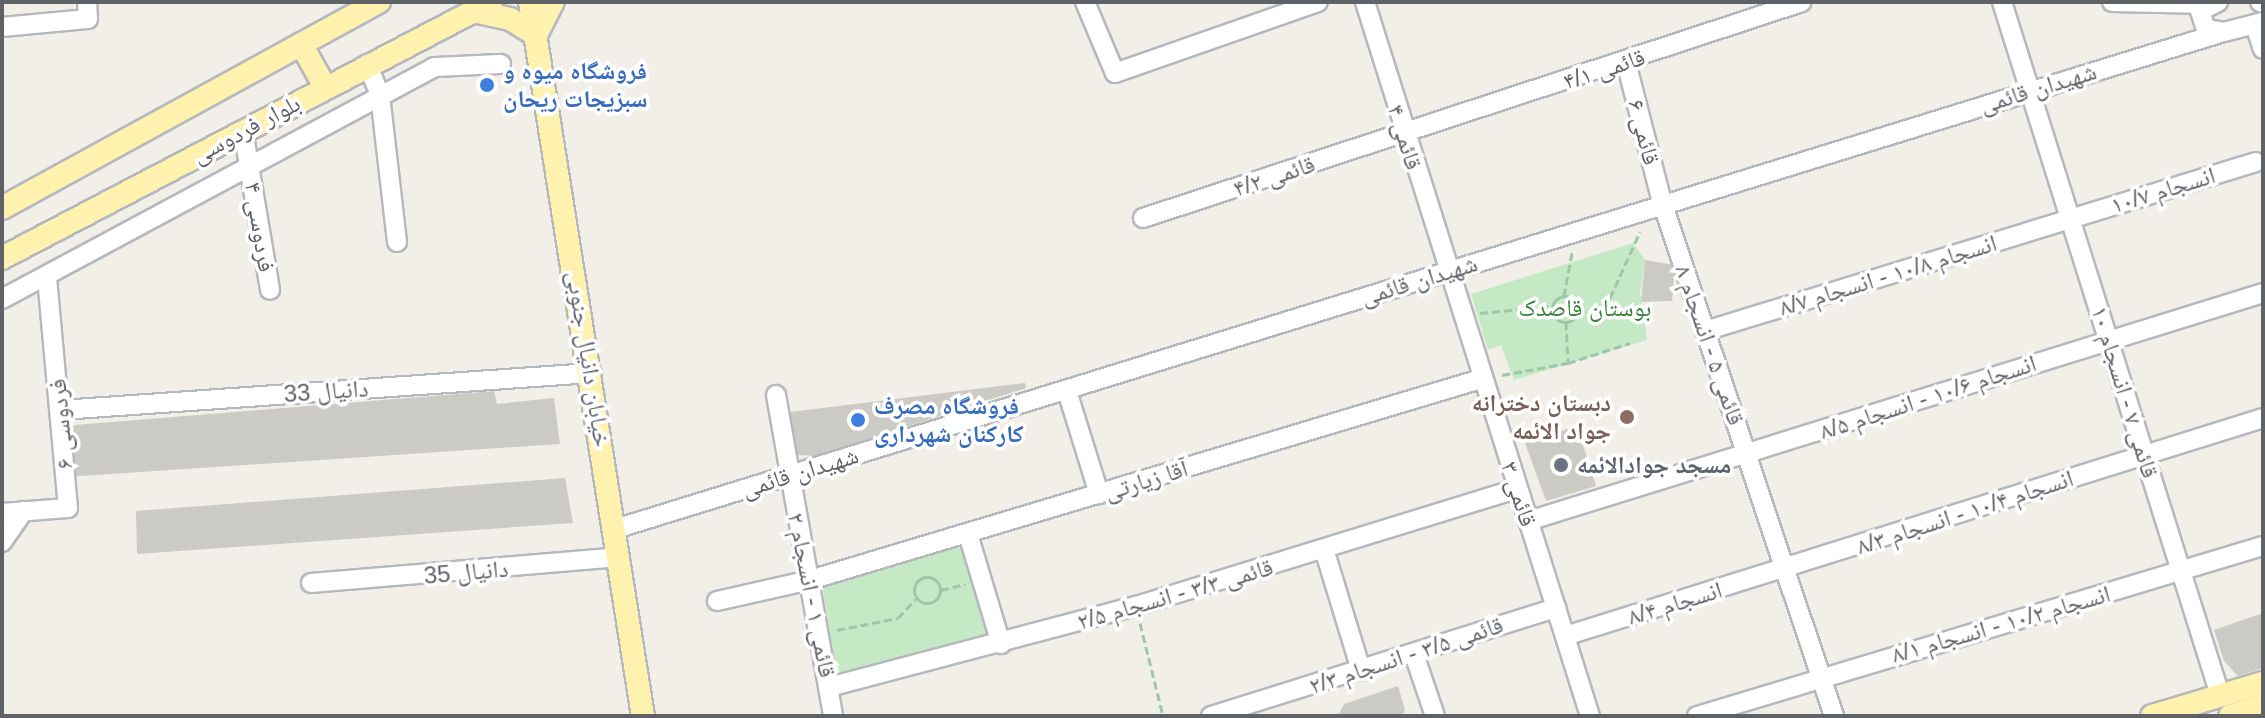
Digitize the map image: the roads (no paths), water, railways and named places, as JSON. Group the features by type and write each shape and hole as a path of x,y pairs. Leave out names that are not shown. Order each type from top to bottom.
{"main road":[{"name":"بلوار فردوسی","path":"2,208 379,2"},
{"name":"خیابان دانیال جنوبی","path":"530,2 592,373 643,716"},
{"path":"482,6 536,35 553,2"},
{"name":"بلوار فردوسی","path":"2,258 482,6"},
{"path":"301,44 325,87"},
{"path":"2225,706 2263,683"},
{"path":"2152,716 2225,706 2263,706"}],"street":[{"path":"2,27 88,19 87,2"},
{"path":"1085,2 1115,73 1318,2"},
{"name":"قائمی ۴","path":"1365,2 1447,272"},
{"name":"قائمی ۴/۱","path":"1404,135 1802,2"},
{"name":"قائمی ۷ - انسجام ۱۰","path":"2002,2 2225,706"},
{"path":"2112,2 2214,3"},
{"path":"2214,3 2200,11 2200,21 2206,29 2224,32"},
{"path":"2259,23 2263,49"},
{"name":"شهیدان قائمی","path":"615,529 1067,391 1662,202 2259,23"},
{"name":"قائمی ۶","path":"1626,62 1662,202"},
{"path":"367,64 380,95 397,242"},
{"path":"2,299 250,163 434,67 501,64"},
{"name":"فردوسی ۴","path":"243,130 270,290"},
{"name":"قائمی ۴/۲","path":"1143,218 1404,135"},
{"name":"انسجام ۱۰/۷","path":"2071,218 2256,162"},
{"name":"قائمی ۵ - انسجام ۸","path":"1662,202 1834,716"},
{"name":"انسجام ۱۰/۸ - انسجام ۸/۷","path":"1705,331 2071,218"},
{"name":"قائمی ۳","path":"1447,272 1590,716"},
{"name":"فردوسی ۶","path":"2,513 68,508 47,275"},
{"name":"انسجام ۱۰/۶ - انسجام ۸/۵","path":"1528,521 2263,293"},
{"name":"دانیال 33","path":"61,410 592,373"},
{"name":"آقا زیارتی","path":"717,601 810,580 1481,379"},
{"path":"1067,391 1099,494"},
{"name":"قائمی ۱ - انسجام ۲","path":"776,395 833,716"},
{"name":"انسجام ۱۰/۴ - انسجام ۸/۳","path":"1785,569 2263,418"},
{"name":"قائمی ۳/۳ - انسجام ۲/۵","path":"829,687 1136,606 1517,489"},
{"path":"2,542 24,511"},
{"path":"968,534 1001,644"},
{"name":"انسجام ۱۰/۲ - انسجام ۸/۱","path":"1697,716 2263,546"},
{"path":"1324,549 1361,670"},
{"name":"دانیال 35","path":"311,583 619,557"},
{"name":"انسجام ۸/۴","path":"1565,636 1785,569"},
{"name":"قائمی ۳/۵ - انسجام ۲/۳","path":"1211,716 1556,608"},
{"path":"1414,654 1435,716"}],"place":[{"name":"فروشگاه میوه و سبزیجات ریحان","path":"487,85"},
{"name":"دبستان دخترانه جواد الائمه","path":"1627,417"},
{"name":"فروشگاه مصرف کارکنان شهرداری","path":"858,420"},
{"name":"مسجد جوادالائمه","path":"1561,465"}],"park label":[{"name":"بوستان قاصدک","path":"1585,308"}]}
